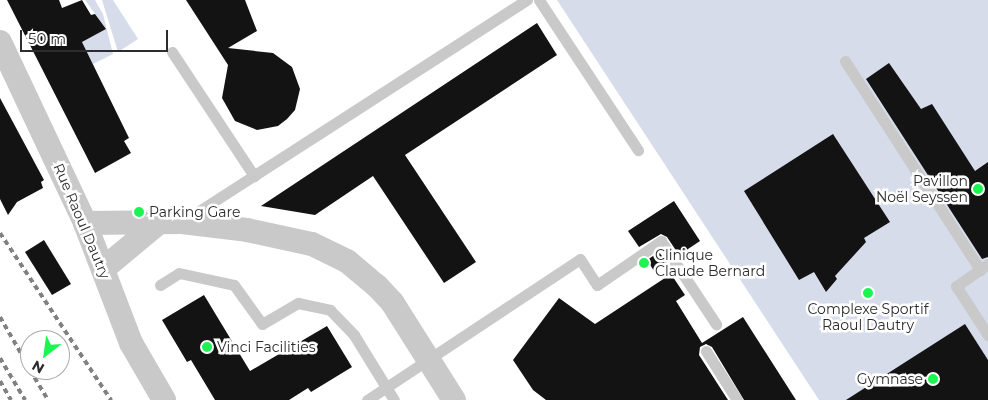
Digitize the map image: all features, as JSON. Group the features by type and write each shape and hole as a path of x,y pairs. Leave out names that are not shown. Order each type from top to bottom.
{"street":[{"name":"Rue Raoul Dautry","path":"0,42 85,223 131,343 164,400"},
{"path":"85,223 157,224 182,222 247,230 312,244 347,261 392,302 454,400"},
{"path":"103,269 157,224"}],"lane":[{"path":"182,222 527,0"},
{"path":"538,0 638,150"},
{"path":"172,52 254,176"},
{"path":"845,61 984,267 956,286 988,335"},
{"path":"367,400 580,259 597,285 661,241 716,324"},
{"path":"160,285 179,273 234,285 262,324 298,303 330,310 354,335 394,400"},
{"path":"706,351 737,400"}],"shaded area":[{"path":"85,0 95,0 103,14 113,54 93,64 82,42 106,29"},
{"path":"102,0 113,0 138,39 118,52"},
{"name":"Complexe Sportif Raoul Dautry","path":"557,0 988,0 988,400 819,400"}],"building":[{"path":"7,0 59,0 62,8 82,0 91,15 95,14 106,29 82,42 129,138 124,141 131,153 95,173"},
{"path":"186,0 245,0 257,31 228,48 273,53 292,67 300,89 295,110 287,119 278,126 257,130 235,121 222,98 228,65"},
{"path":"537,23 557,55 405,155 476,262 444,283 373,176 315,215 261,206"},
{"path":"889,63 921,109 932,104 975,171 988,162 988,257 982,259 866,79"},
{"path":"0,98 44,180 41,182 43,188 17,202 8,215 0,199"},
{"path":"833,134 890,222 864,238 866,242 835,276 837,279 826,292 814,272 799,280 744,191"},
{"path":"674,201 700,241 679,255 667,237 661,234 639,247 628,231"},
{"path":"44,240 71,284 52,295 25,252"},
{"path":"659,252 667,263 654,271 647,260"},
{"path":"671,274 685,295 676,301 702,343 743,317 796,400 744,400 712,347 706,344 700,347 699,355 728,400 546,400 533,390 513,360 559,298 595,324"},
{"name":"Vinci Facilities","path":"204,295 250,371 327,326 352,367 311,392 308,388 289,400 215,400 191,360 187,362 162,320"},
{"name":"Gymnase","path":"965,324 988,360 988,400 846,400"}],"railway":[{"path":"0,233 111,400"},
{"path":"0,317 20,352"},
{"path":"0,358 25,400"},
{"path":"36,380 48,400"},
{"path":"0,381 11,400"}],"place":[{"name":"Pavillon Noël Seyssen","path":"978,189"},
{"name":"Parking Gare","path":"139,212"},
{"name":"Clinique Claude Bernard","path":"644,263"},
{"name":"Complexe Sportif Raoul Dautry","path":"868,293"},
{"name":"Vinci Facilities","path":"207,347"},
{"name":"Gymnase","path":"933,379"}]}
